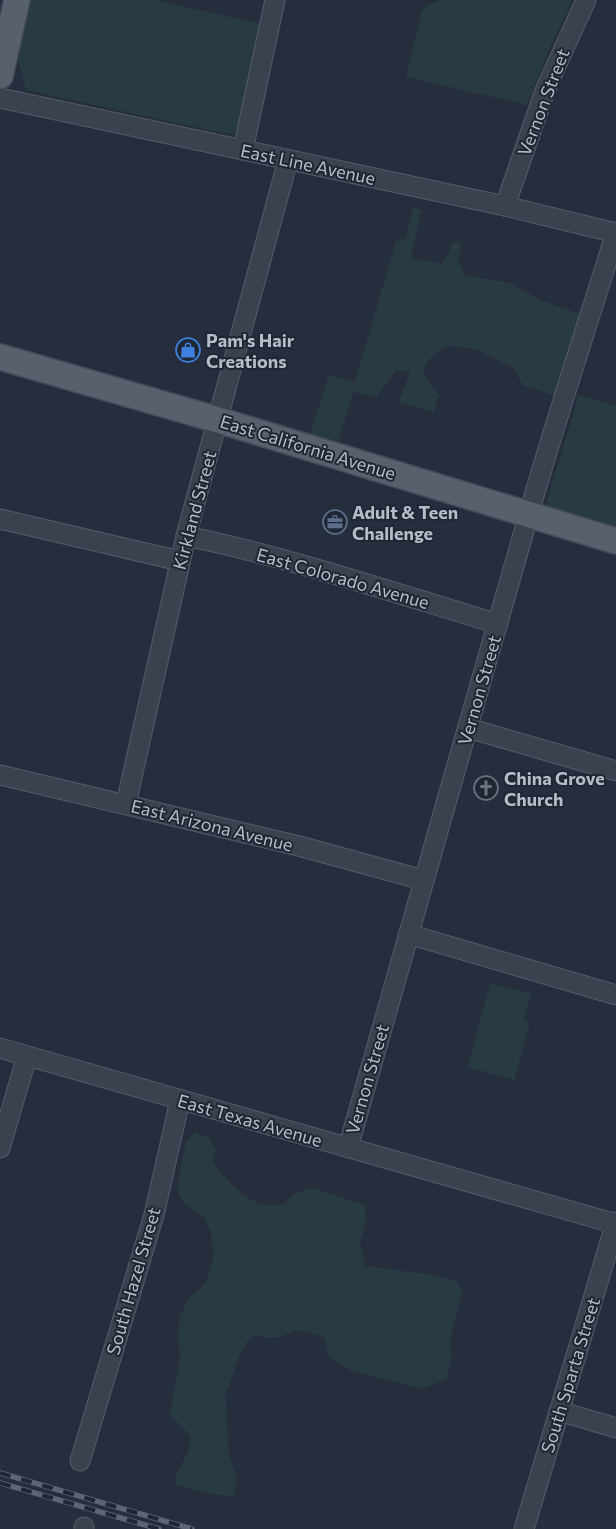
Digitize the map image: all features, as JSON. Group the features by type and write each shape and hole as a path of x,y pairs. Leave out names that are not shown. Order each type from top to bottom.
{"main road":[{"path":"0,76 17,0"},
{"name":"East California Avenue","path":"0,357 218,420 616,541"}],"street":[{"path":"243,150 276,0"},
{"name":"Vernon Street","path":"505,206 546,88 586,0"},
{"name":"East Line Avenue","path":"0,98 505,206 616,232"},
{"name":"Kirkland Street","path":"126,804 186,536 288,160"},
{"name":"Vernon Street","path":"348,1148 423,880 529,515 616,232"},
{"path":"0,519 180,561"},
{"name":"East Colorado Avenue","path":"186,536 292,562 498,624"},
{"path":"468,728 616,771"},
{"name":"East Arizona Avenue","path":"0,775 314,850 423,880"},
{"path":"408,934 616,996"},
{"name":"East Texas Avenue","path":"0,1048 616,1223"},
{"path":"0,1148 27,1056"},
{"name":"South Hazel Street","path":"80,1461 154,1216 180,1100"},
{"name":"South Sparta Street","path":"524,1529 616,1223"},
{"path":"559,1411 616,1428"}],"green space":[{"path":"29,0 156,0 260,24 239,128 233,134 222,133 26,90 17,55"},
{"path":"440,0 572,0 527,105 407,77 422,10"},
{"path":"413,208 421,210 411,258 442,264 453,243 461,243 459,263 465,275 509,283 543,301 583,315 559,397 523,385 512,367 476,349 446,345 431,357 424,368 424,373 431,386 439,394 434,412 399,402 410,372 397,370 376,397 353,392 337,446 309,438 329,375 355,382 396,241 406,238"},
{"path":"579,395 616,406 616,528 549,508 547,500"},
{"path":"490,983 531,994 524,1020 530,1023 514,1080 468,1067"},
{"path":"196,1132 209,1138 216,1149 213,1162 230,1183 252,1200 268,1205 284,1204 293,1194 312,1188 365,1205 366,1223 360,1241 365,1266 425,1274 456,1281 463,1292 450,1341 451,1356 447,1379 421,1389 350,1370 329,1358 324,1337 297,1330 280,1337 268,1338 256,1335 248,1340 240,1355 225,1396 229,1455 237,1479 233,1497 176,1485 176,1476 188,1451 191,1436 170,1415 180,1357 178,1334 180,1316 189,1298 206,1283 214,1255 210,1229 204,1217 184,1203 177,1191 186,1141"}],"railway":[{"path":"0,1473 192,1529"},
{"path":"0,1483 159,1529"}],"place":[{"name":"Pam's Hair Creations","path":"188,350"},
{"name":"Adult & Teen Challenge","path":"335,522"},
{"name":"China Grove Church","path":"486,788"}]}
